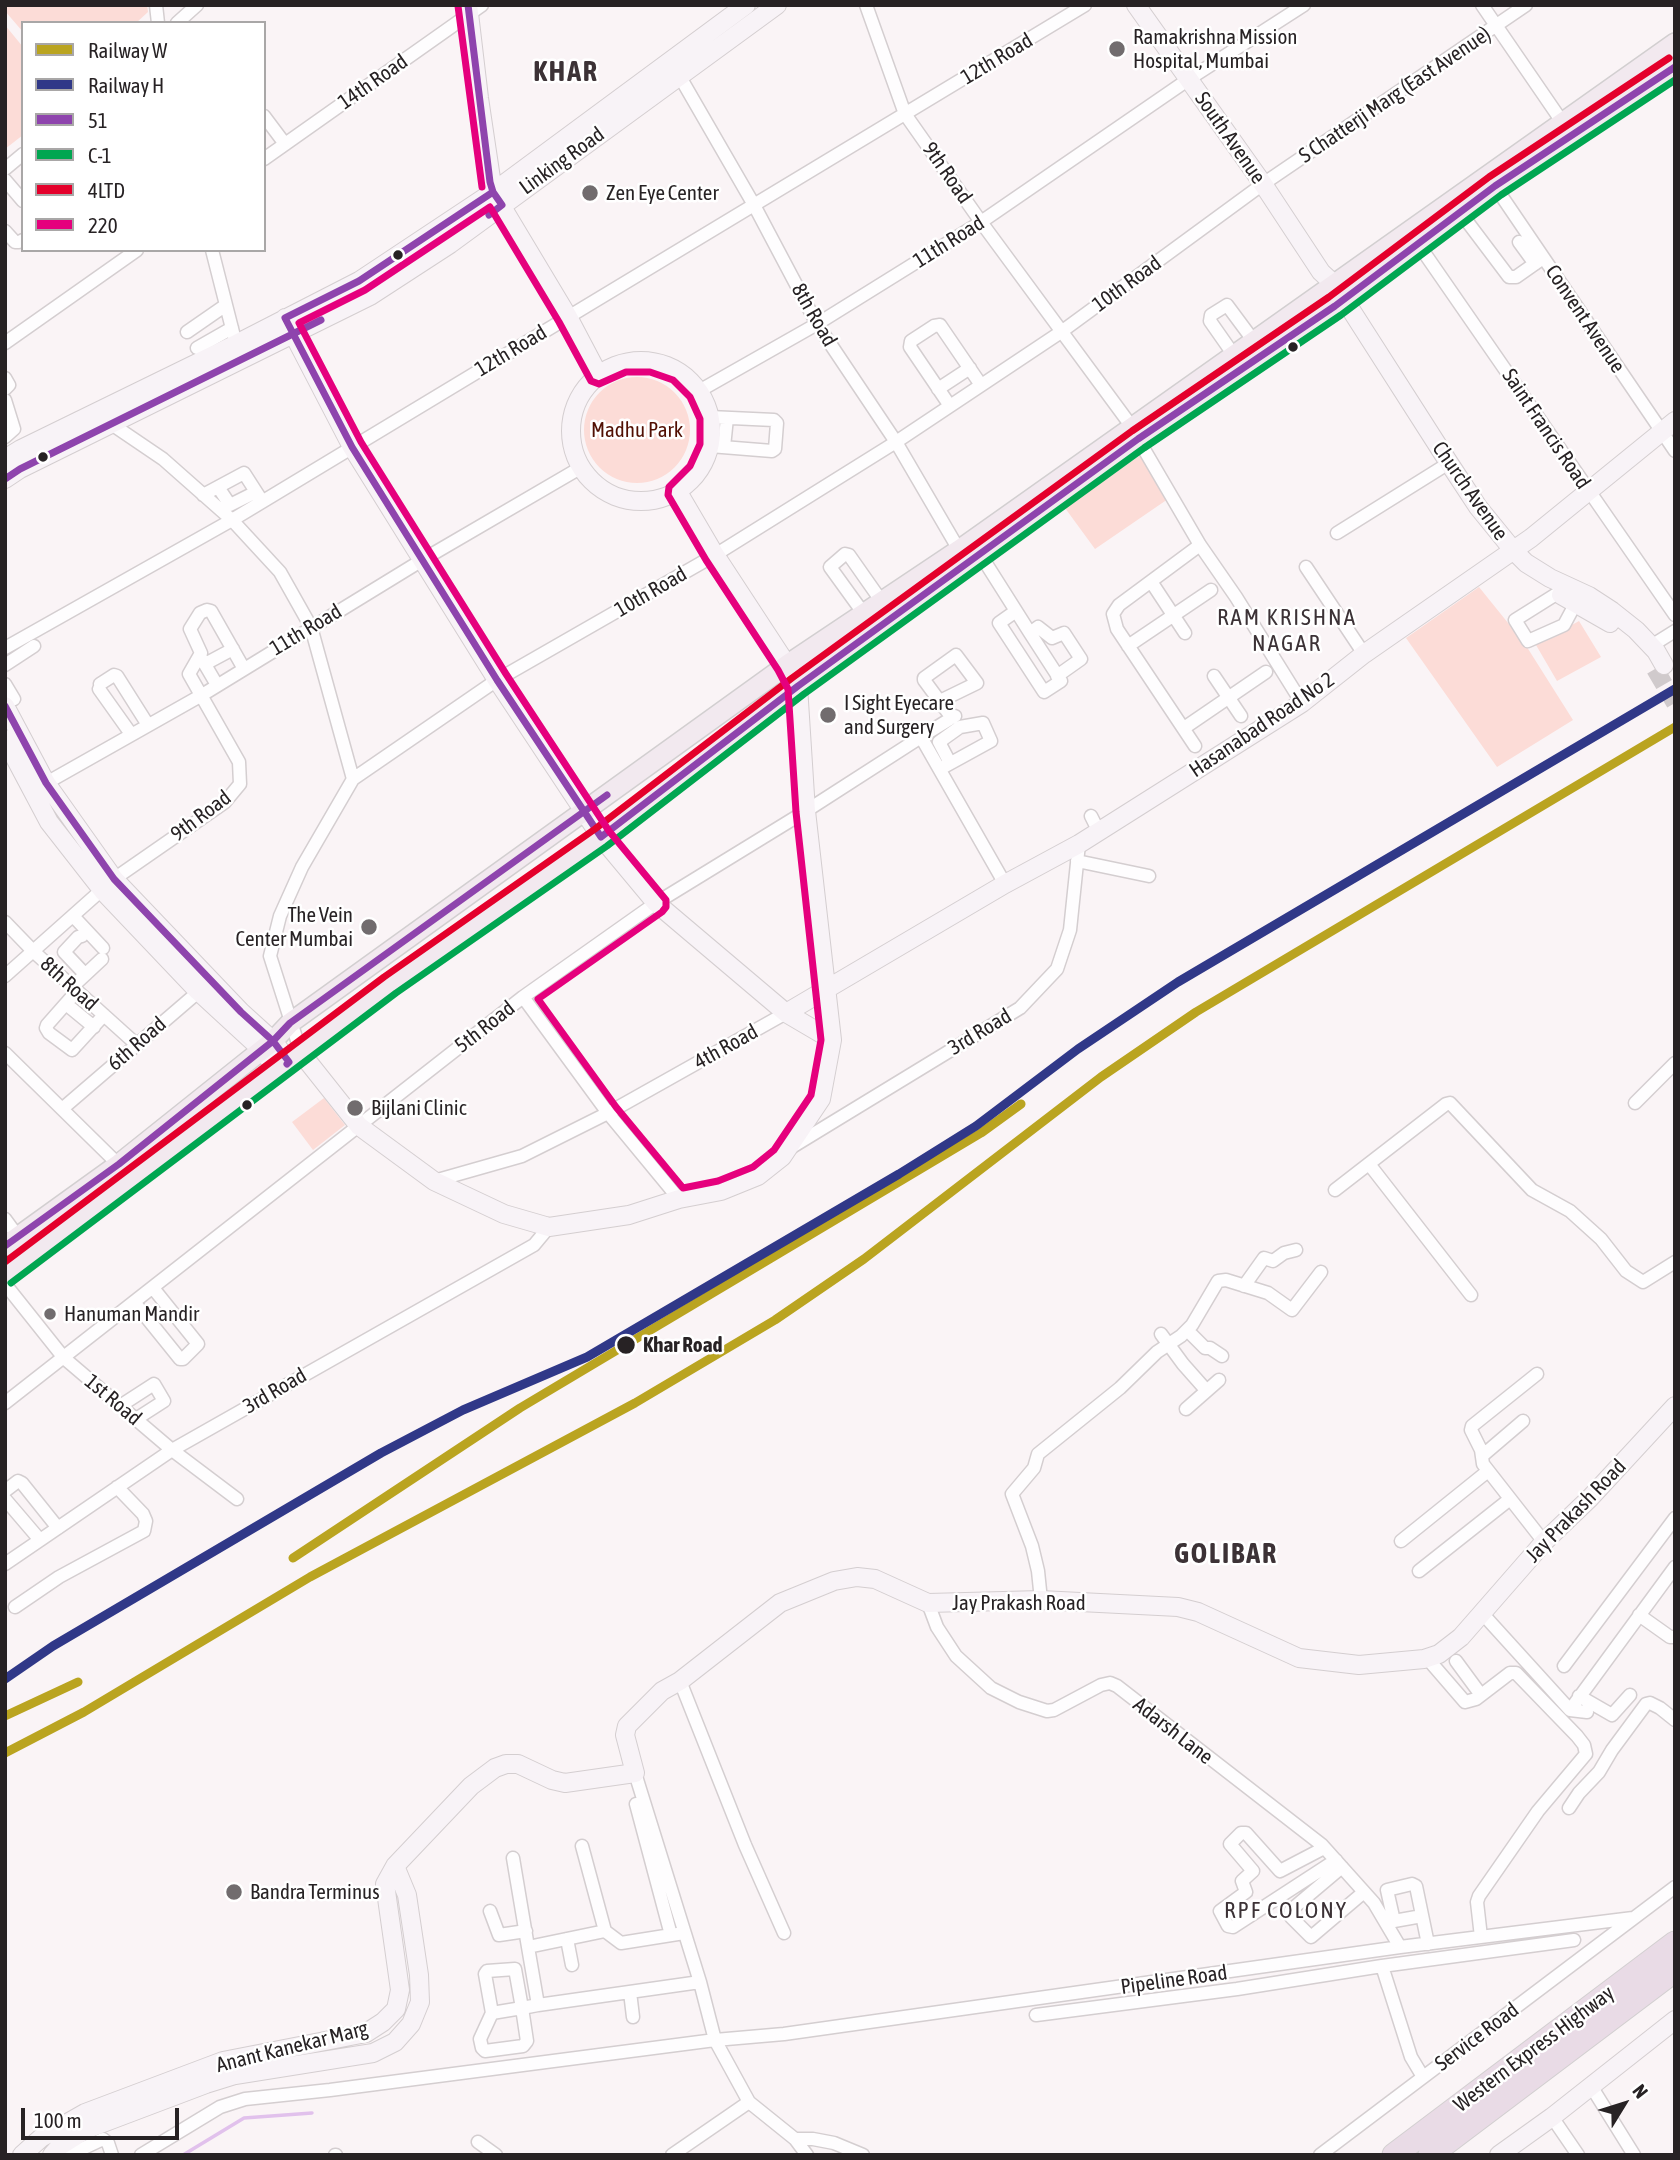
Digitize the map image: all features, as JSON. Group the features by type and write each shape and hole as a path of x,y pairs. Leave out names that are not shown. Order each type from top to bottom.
{"highway":[{"name":"Western Express Highway","path":"1394,2155 1675,1943"},
{"name":"Western Express Highway","path":"1430,2155 1675,1970"}],"main road":[{"path":"1238,361 1253,341 1413,237 1567,129 1675,43"},
{"path":"1567,129 1675,67"},
{"path":"1413,237 1460,212 1491,181"},
{"path":"11,1242 120,1164 267,1046 290,1023 787,665 882,602 967,563 1135,433 1238,361 1332,290"},
{"path":"5,1275 390,985 601,837 928,582"}],"street":[{"path":"179,21 197,5"},
{"name":"Linking Road","path":"674,68 746,5"},
{"name":"Linking Road","path":"5,479 226,342 289,326 369,296 450,244 495,193 674,68 777,5"},
{"name":"9th Road","path":"866,5 905,114 1135,433 1200,545 1302,703"},
{"name":"12th Road","path":"5,648 33,644 232,520 259,497 352,447 1085,5"},
{"name":"South Avenue","path":"1136,5 1263,184 1332,290"},
{"name":"11th Road","path":"699,391 817,324 981,222 1189,79 1304,5"},
{"path":"1482,5 1567,129"},
{"name":"S Chatterji Marg (East Avenue)","path":"1263,184 1526,5"},
{"path":"473,8 495,193 568,317 598,374"},
{"name":"14th Road","path":"266,157 473,8"},
{"name":"8th Road","path":"674,68 754,205 817,324 897,442 967,563 1016,611 1057,676"},
{"path":"268,130 285,144"},
{"path":"5,169 21,156"},
{"name":"Convent Avenue","path":"1491,181 1539,261 1668,427 1675,451"},
{"path":"7,184 21,199"},
{"name":"10th Road","path":"289,1062 290,1023 270,956 280,916 302,867 353,779 497,680 715,555 897,442 1061,332 1263,184"},
{"path":"1460,212 1509,277 1516,277 1539,261 1519,243"},
{"path":"5,231 15,242 21,241"},
{"name":"Saint Francis Road","path":"1413,237 1675,615"},
{"path":"5,343 134,252"},
{"path":"213,252 226,305 226,342"},
{"path":"1332,290 1441,468 1508,553 1518,570 1558,593 1579,598 1564,625 1528,640 1515,620 1558,593"},
{"name":"Church Avenue","path":"1332,290 1508,553 1550,578 1631,636 1659,667 1651,646 1636,630 1620,617 1579,598"},
{"path":"187,332 226,305"},
{"path":"1238,361 1210,321 1211,315 1223,306 1229,306 1253,341"},
{"path":"209,316 226,342"},
{"path":"950,407 910,346 911,341 940,325 981,385"},
{"path":"289,326 352,447 497,680 601,837 656,903 786,1013 832,1040"},
{"path":"197,348 226,342"},
{"path":"652,361 678,371 699,391 719,417 718,446 699,472 678,492 643,502 607,493 580,468 570,435 576,401 598,374 624,362 652,361"},
{"path":"938,389 970,368"},
{"path":"5,378 9,385 5,389"},
{"path":"5,400 14,429 10,446"},
{"path":"718,446 772,451 775,449 777,424 774,420 719,417"},
{"path":"103,418 163,459 232,520 280,572 311,627 353,779"},
{"name":"Linking Road","path":"10,446 103,418"},
{"name":"Hasanabad Road No 2","path":"1005,884 1078,853 1095,824 1302,703 1364,654 1531,538 1668,427"},
{"name":"11th Road","path":"39,787 144,720 224,681 580,468"},
{"path":"1337,533 1441,468"},
{"path":"203,495 244,473 259,497 230,505 218,487"},
{"path":"5,739 109,885 205,986 267,1046 289,1062 359,1126 434,1181 504,1214 549,1227 629,1215 679,1199 721,1191 758,1176 782,1157 821,1099 832,1040 806,811 798,686 678,492"},
{"path":"1195,746 1116,629 1113,614 1119,606 1200,545"},
{"path":"864,614 831,567 845,554 849,555 882,602"},
{"path":"1307,567 1364,654"},
{"path":"1152,583 1185,633"},
{"path":"1128,646 1211,590"},
{"path":"1016,611 999,623 1043,692 1060,683 1057,676 1081,659 1063,632 1052,638 1041,628 1030,633"},
{"path":"1651,646 1675,631"},
{"path":"5,665 33,644"},
{"path":"1021,658 1039,647"},
{"path":"213,657 224,681"},
{"path":"213,657 224,681"},
{"path":"213,657 224,681"},
{"path":"1184,728 1266,672"},
{"path":"130,729 121,723 99,686 114,675 144,720"},
{"path":"1214,676 1241,716"},
{"name":"9th Road","path":"5,976 109,885 225,802 240,784 239,762 224,681"},
{"path":"5,684 39,787"},
{"path":"940,701 952,722 963,726 982,722 991,740 945,766"},
{"path":"945,766 939,742 952,722"},
{"name":"5th Road","path":"5,1403 523,997 656,903 921,737 952,722"},
{"path":"921,737 945,766 1005,884"},
{"path":"1078,853 1149,876"},
{"name":"3rd Road","path":"786,1151 1020,1008 1057,969 1070,930 1078,853"},
{"name":"4th Road","path":"434,1181 522,1156 608,1113 786,1013 1005,884"},
{"name":"8th Road","path":"5,922 34,952 136,1044"},
{"path":"54,970 80,968 103,954 68,922"},
{"path":"80,968 64,951 84,937"},
{"path":"80,968 66,1004 47,1025 50,1033 72,1050 104,1015"},
{"name":"6th Road","path":"62,1109 205,986"},
{"path":"523,997 608,1113 679,1199"},
{"path":"66,1004 93,1027"},
{"path":"5,1053 120,1164 133,1180"},
{"path":"1635,1103 1672,1071"},
{"path":"1335,1191 1450,1103 1455,1105 1486,1143 1532,1190 1570,1210 1601,1239 1626,1271 1643,1282 1675,1262"},
{"path":"1368,1164 1471,1295"},
{"path":"5,1219 11,1242 32,1256"},
{"name":"3rd Road","path":"5,1564 172,1450 534,1245 549,1227"},
{"path":"1244,1286 1264,1258 1273,1261 1284,1253 1296,1250"},
{"path":"1041,1600 1032,1546 1012,1494 1034,1468 1043,1448 1120,1388 1157,1352 1165,1339 1187,1330 1218,1281 1226,1280 1268,1293 1294,1310 1321,1272"},
{"name":"1st Road","path":"5,1284 64,1358 124,1405 172,1450 237,1499"},
{"path":"134,1303 180,1359 183,1359 198,1344 153,1288"},
{"path":"1187,1330 1205,1348 1210,1348 1222,1356"},
{"path":"1165,1339 1206,1390"},
{"path":"1537,1374 1472,1426 1471,1430 1483,1464 1544,1542"},
{"path":"1186,1409 1219,1380"},
{"path":"124,1405 152,1384 164,1399 163,1402 136,1419"},
{"name":"Jay Prakash Road","path":"749,2102 715,2040 700,1982 677,1934 633,1780 625,1735 627,1726 662,1691 680,1681 780,1603 834,1581 857,1577 876,1579 928,1603 1041,1600 1178,1607 1198,1612 1300,1658 1359,1665 1427,1658 1439,1654 1461,1637 1544,1542 1590,1499 1675,1406"},
{"path":"1482,1456 1523,1421"},
{"path":"1401,1541 1488,1471"},
{"path":"5,1491 18,1480 58,1528"},
{"path":"15,1607 59,1577 144,1531 146,1521 143,1514 117,1487"},
{"path":"5,1499 40,1540"},
{"path":"1419,1571 1510,1499"},
{"path":"1564,1667 1675,1518"},
{"path":"1570,1710 1675,1567"},
{"name":"Adarsh Lane","path":"928,1603 937,1627 956,1656 991,1688 1019,1702 1047,1711 1060,1709 1101,1685 1110,1683 1117,1686 1324,1847 1374,1903 1400,1947"},
{"path":"1481,1612 1570,1710 1587,1712"},
{"path":"1639,1615 1670,1637 1675,1637"},
{"path":"1427,1658 1461,1699 1469,1702 1510,1673 1516,1673 1577,1736 1584,1745 1586,1754 1538,1811 1479,1896 1477,1902 1480,1937"},
{"path":"1456,1661 1481,1695"},
{"path":"680,1681 745,1845 784,1933"},
{"path":"1579,1696 1612,1715 1630,1695"},
{"path":"1569,1808 1599,1772 1646,1704 1652,1704 1675,1720"},
{"name":"Anant Kanekar Marg","path":"94,2127 235,2075 373,2053 395,2042 411,2024 420,2002 419,1975 407,1895 395,1866 471,1786 495,1768 506,1764 518,1764 565,1783 633,1780"},
{"path":"1324,1847 1280,1871 1246,1833 1241,1833 1230,1844 1253,1871 1241,1881 1246,1892 1220,1911 1228,1926 1233,1927 1339,1864"},
{"path":"582,1846 605,1931 621,1943 677,1934"},
{"path":"513,1858 538,2005"},
{"path":"1339,1864 1291,1910 1291,1917 1311,1937 1364,1892"},
{"path":"1422,1916 1395,1921 1388,1889 1415,1885 1422,1916 1428,1944"},
{"name":"Service Road","path":"1320,2155 1675,1887"},
{"path":"1374,1903 1388,1896"},
{"path":"490,1911 499,1935 526,1931"},
{"name":"Pipeline Road","path":"141,2155 232,2101 715,2040 826,2029 1400,1947 1633,1918"},
{"path":"528,1947 605,1931"},
{"path":"567,1939 572,1965"},
{"path":"1037,2015 1574,1940"},
{"path":"1382,1966 1411,2057 1423,2077"},
{"path":"514,1969 527,2041 525,2044 485,2051 480,2039 492,2013 485,1974 487,1971 514,1969"},
{"path":"492,2013 700,1982"},
{"path":"630,1992 634,2017"},
{"path":"1499,2155 1674,2022"},
{"path":"1591,2086 1634,2155"},
{"path":"672,2155 749,2102 794,2139 807,2155"},
{"path":"1552,2117 1577,2155"},
{"path":"23,2155 41,2138 52,2137 81,2121 94,2127 108,2143 111,2155"},
{"path":"61,2154 60,2146 94,2127"},
{"path":"794,2139 834,2143 863,2155"},
{"path":"478,2142 496,2155"}],"green space":[{"path":"5,5 147,5 148,12 138,21 21,21 21,30 5,11"},
{"path":"5,25 21,45 21,137 5,149"},
{"name":"Madhu Park","path":"637,377 657,381 675,392 686,410 690,430 686,450 675,468 657,479 637,483 617,479 599,468 588,450 584,430 588,410 599,392 617,381"},
{"path":"1142,454 1168,499 1095,549 1065,508"},
{"path":"1479,587 1525,644 1573,720 1497,767 1406,638"},
{"path":"1579,621 1601,657 1557,681 1536,645"},
{"path":"324,1098 345,1125 313,1150 292,1122"}],"waterway":[{"path":"183,2155 244,2118 312,2113"}],"tunnel":[{"path":"1655,669 1675,703"}],"rail line":[{"name":"H","path":"5,1679 53,1646 381,1453 463,1410 587,1357 899,1174 976,1126 1078,1049 1178,982 1675,689"},
{"name":"W","path":"5,1753 84,1712 310,1577 635,1403 775,1320 864,1259 1101,1077 1196,1012 1675,727"},
{"name":"W","path":"293,1558 520,1408 981,1133 1021,1104"},
{"name":"W","path":"5,1716 78,1682"}],"transit line":[{"name":"51","path":"468,5 490,182 502,205 489,215"},
{"name":"220","path":"458,6 482,187"},
{"name":"4LTD","path":"5,1262 384,977 595,829 792,678 1132,431 1329,297 1489,177 1669,58"},
{"name":"51","path":"493,192 359,281 285,318 352,447 497,680 601,837 798,686 1138,439 1335,306 1495,186 1675,67"},
{"name":"C-1","path":"11,1283 396,993 607,846 804,694 1144,448 1341,315 1501,195 1675,80"},
{"name":"220","path":"490,207 591,381 599,384 626,372 650,372 673,380 690,397 700,419 700,444 690,466 669,487 668,495 788,689 796,812 821,1040 811,1095 774,1150 753,1167 718,1181 683,1188 616,1107 538,999 662,912 666,907 666,900 609,831 506,674 361,442 299,323 365,290 490,207"},
{"name":"51","path":"5,479 20,469 321,320"},
{"name":"51","path":"5,706 46,783 114,879 241,1012 273,1041 289,1062 287,1064"},
{"name":"51","path":"5,1246 119,1164 273,1041 290,1023 607,795"}],"place":[{"name":"Ramakrishna Mission Hospital, Mumbai","path":"1117,49"},
{"name":"Zen Eye Center","path":"590,193"},
{"name":"I Sight Eyecare and Surgery","path":"828,715"},
{"name":"The Vein Center Mumbai","path":"369,927"},
{"name":"Bijlani Clinic","path":"355,1108"},
{"name":"Hanuman Mandir","path":"50,1314"},
{"name":"Khar Road","path":"626,1345"},
{"name":"Bandra Terminus","path":"234,1892"}],"district":[{"name":"KHAR","path":"566,72"},
{"name":"RAM KRISHNA NAGAR","path":"1287,631"},
{"name":"GOLIBAR","path":"1226,1554"},
{"name":"RPF COLONY","path":"1286,1911"}]}
